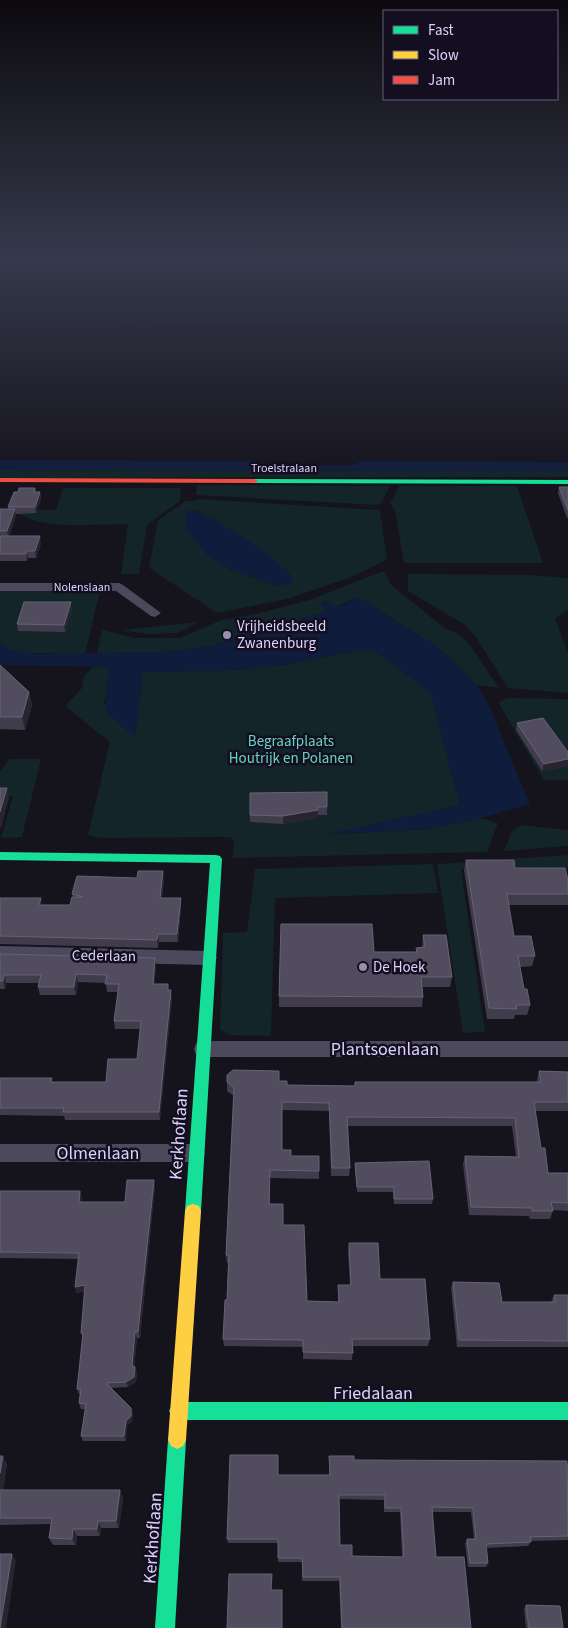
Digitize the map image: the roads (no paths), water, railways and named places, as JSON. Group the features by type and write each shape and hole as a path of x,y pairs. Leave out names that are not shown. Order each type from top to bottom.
{"street":[{"name":"Troelstralaan","path":"0,480 568,482"},
{"name":"Nolenslaan","path":"0,587 119,587 155,613"},
{"name":"Kerkhoflaan","path":"0,856 216,859 165,1628"},
{"name":"Cederlaan","path":"0,953 208,958"},
{"name":"Plantsoenlaan","path":"203,1049 568,1049"},
{"name":"Olmenlaan","path":"0,1153 196,1153"},
{"name":"Friedalaan","path":"178,1411 568,1411"}],"water":[{"path":"0,460 253,461 272,466 354,465 361,461 568,462 568,471 0,470"},
{"path":"187,510 210,518 260,549 286,570 293,578 291,584 277,586 229,569 207,555 185,527"},
{"path":"358,597 434,645 453,661 476,685 487,701 530,804 471,821 428,829 327,834 460,805 431,693 375,651 360,650 283,665 232,670 143,672 135,738 105,710 109,667 0,665 0,641 9,650 36,654 164,652 212,646 327,611 319,603 325,600 339,607"}],"place":[{"name":"Vrijheidsbeeld Zwanenburg","path":"227,635"},
{"name":"De Hoek","path":"363,967"}],"park label":[{"name":"Begraafplaats Houtrijk en Polanen","path":"291,750"}]}
